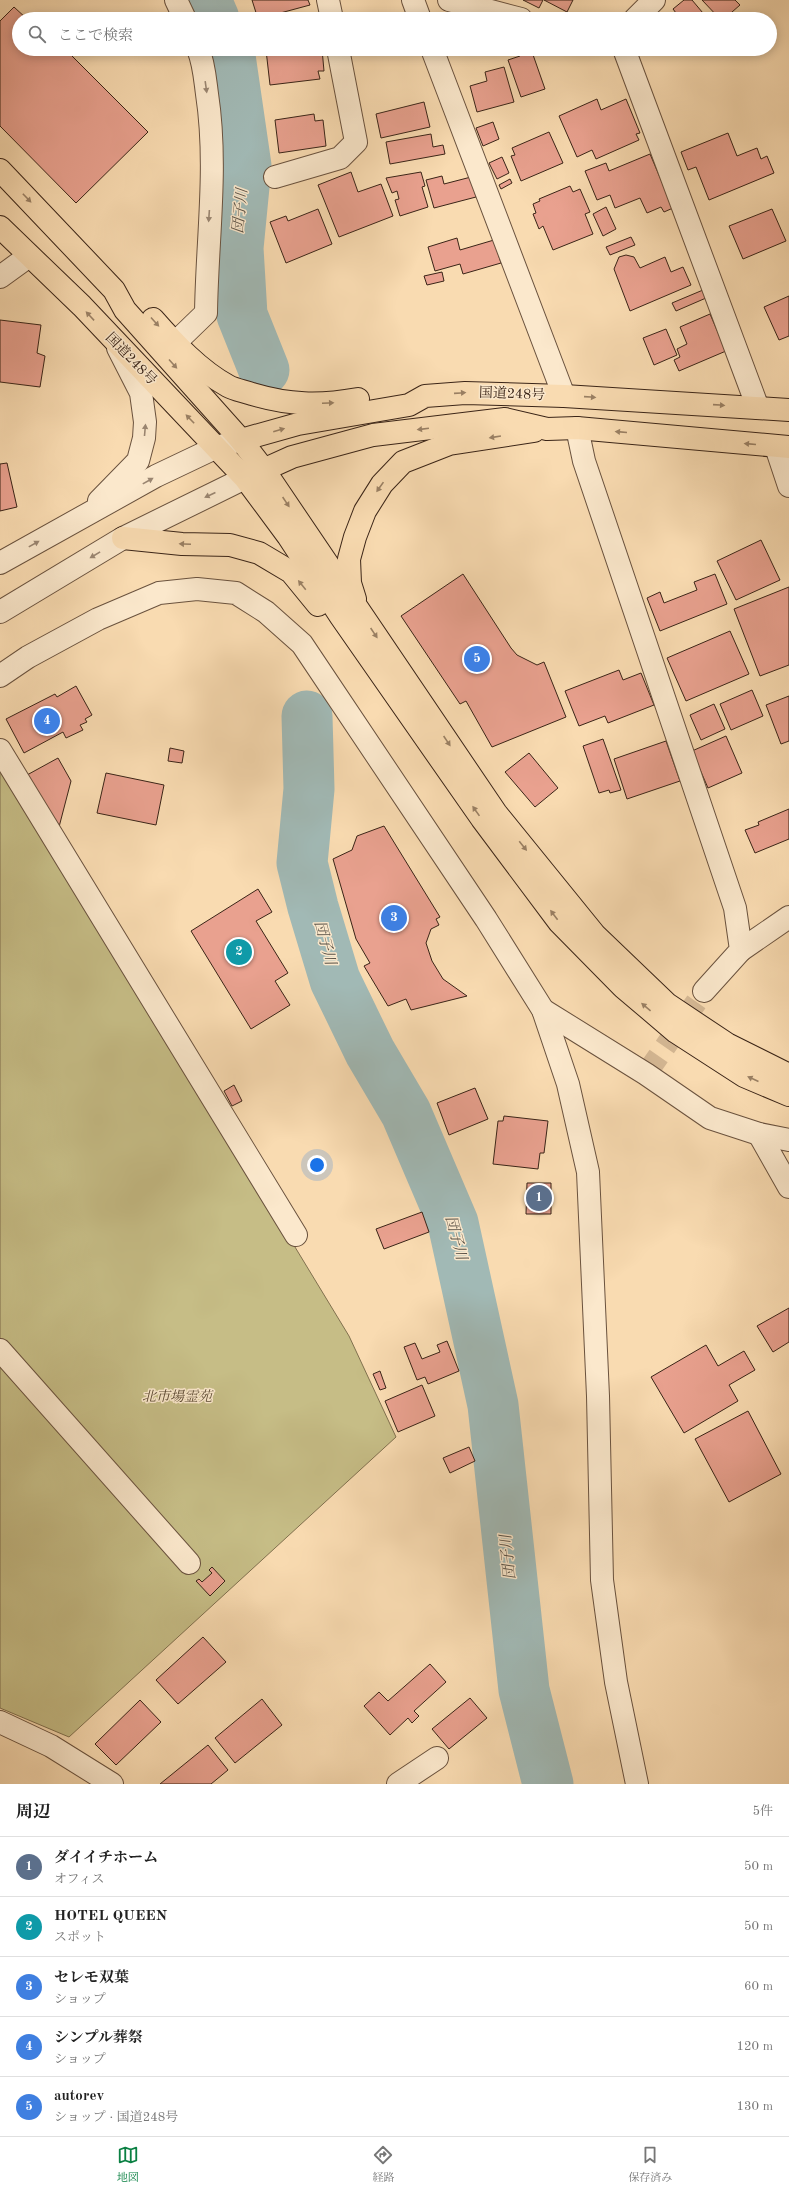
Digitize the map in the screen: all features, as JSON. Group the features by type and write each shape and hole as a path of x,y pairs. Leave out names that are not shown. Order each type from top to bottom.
{"highway":[{"name":"国道248号","path":"0,170 114,290 125,310 241,440 255,474"},
{"name":"国道248号","path":"0,227 82,306 116,343 218,447 255,474"},
{"path":"114,290 134,299 175,343 202,368 230,387 272,400 298,404 337,403 405,391 425,396"},
{"name":"国道248号","path":"241,440 298,424 409,405 425,396 465,393 564,396 789,410"},
{"name":"国道248号","path":"255,474 292,457 373,435 505,419 547,429 577,428 782,447"},
{"path":"547,429 449,444 403,462 382,484 365,510 355,537 350,559 351,615 482,820 559,922 623,987 676,1032 744,1076 789,1095"},
{"path":"255,474 288,536 351,615 496,813 595,935 667,1004 727,1044 789,1075"},
{"path":"123,538 182,544 230,545 259,554 291,572 326,614 351,615"}],"street":[{"path":"176,0 182,12"},
{"path":"328,0 331,12"},
{"path":"413,0 417,12"},
{"path":"449,0 494,12"},
{"path":"642,12 654,0"},
{"path":"175,343 206,313 206,264 213,168 210,115 201,56"},
{"path":"275,176 340,158 356,142 339,56"},
{"path":"435,56 564,396"},
{"path":"627,56 758,408"},
{"path":"0,277 29,256"},
{"path":"85,516 138,461 144,438 145,422 141,393 116,343"},
{"path":"577,428 584,461 735,908 741,950"},
{"path":"0,563 156,476 218,447 241,440"},
{"path":"782,447 789,486"},
{"path":"0,612 123,538 255,474"},
{"path":"0,676 28,657 98,619 159,593 197,588 236,593 266,612 302,644 481,912 543,1010 568,1084 588,1172 598,1396 602,1580 616,1682 637,1784"},
{"path":"0,750 296,1235"},
{"path":"704,991 741,950 789,917"},
{"path":"543,1010 646,1074 710,1118 759,1134 789,1140"},
{"path":"759,1134 789,1187"},
{"path":"0,1350 189,1563"},
{"path":"0,1722 51,1746 112,1784"},
{"path":"398,1784 437,1758"}],"green space":[{"name":"北市場霊苑","path":"0,761 349,1336 396,1437 69,1737 0,1708"}],"building":[{"path":"252,0 308,0 310,5 284,12 256,12"},
{"path":"523,0 543,0 539,8"},
{"path":"544,0 573,0 567,12"},
{"path":"684,0 692,0 702,12 675,12 673,9"},
{"path":"702,0 735,0 740,5 732,12 713,12"},
{"path":"14,7 19,12 12,12 12,56 72,56 148,132 76,203 0,126 0,21"},
{"path":"267,56 323,56 324,71 318,71 320,79 270,85"},
{"path":"520,56 533,56 545,89 521,97 508,60"},
{"path":"504,67 514,102 477,112 470,86 487,81 485,72"},
{"path":"597,99 601,110 626,99 640,133 636,134 639,140 596,159 592,150 577,157 559,116"},
{"path":"424,102 430,127 381,138 376,114"},
{"path":"314,114 315,121 323,120 326,146 279,153 275,120"},
{"path":"493,122 499,139 483,146 476,128"},
{"path":"549,132 563,163 521,181 511,156 515,155 512,148"},
{"path":"728,133 737,156 757,148 761,159 767,156 774,173 709,200 696,167 688,170 681,152"},
{"path":"431,134 433,147 443,145 445,154 390,164 386,142"},
{"path":"650,154 673,208 664,212 661,207 647,213 640,198 615,208 610,195 597,200 585,171 606,163 609,171"},
{"path":"502,157 509,173 497,179 489,163"},
{"path":"351,172 358,192 381,184 393,216 339,237 318,185"},
{"path":"421,172 425,186 422,187 428,207 400,216 395,200 399,199 397,191 392,193 386,178"},
{"path":"442,176 444,184 471,177 476,197 434,208 426,180"},
{"path":"510,179 512,183 501,189 499,185"},
{"path":"570,186 573,192 580,189 590,212 585,214 593,234 553,250 543,226 539,229 533,214 536,213 533,204 540,201 539,199"},
{"path":"606,207 616,229 603,236 593,214"},
{"path":"318,209 332,244 286,263 270,222 286,216 288,221"},
{"path":"772,209 786,241 743,259 729,226"},
{"path":"631,237 635,245 610,255 606,247"},
{"path":"457,238 460,250 494,240 501,263 463,274 460,264 435,271 428,247"},
{"path":"626,255 634,257 640,268 665,257 671,272 683,267 691,285 630,311 614,269 619,257"},
{"path":"442,272 444,281 427,285 424,276"},
{"path":"703,290 706,298 676,311 672,303"},
{"path":"789,296 789,336 779,340 764,307"},
{"path":"710,314 726,351 679,371 674,360 680,357 677,349 687,344 680,327"},
{"path":"0,320 41,325 37,353 45,356 40,387 0,382"},
{"path":"666,329 677,355 654,365 643,338"},
{"path":"7,463 17,507 0,511 0,464"},
{"path":"761,540 780,580 736,600 717,561"},
{"path":"463,574 517,655 537,665 544,662 566,717 492,747 466,701 460,704 401,616"},
{"path":"715,574 727,604 660,631 647,598 660,592 664,603 697,590 694,582"},
{"path":"789,587 789,665 760,676 734,609"},
{"path":"730,631 749,674 686,701 667,658"},
{"path":"619,670 623,680 641,673 654,705 608,723 605,716 579,726 565,691"},
{"path":"76,686 92,715 85,719 87,722 80,725 83,730 66,738 63,732 24,753 6,719 55,694 57,697"},
{"path":"752,690 763,716 731,730 720,704"},
{"path":"789,696 789,741 781,744 766,705"},
{"path":"714,704 725,729 701,740 690,715"},
{"path":"726,736 742,773 708,788 692,751"},
{"path":"603,739 621,790 610,793 609,790 599,793 583,746"},
{"path":"666,741 680,781 627,799 614,759"},
{"path":"170,748 184,751 182,763 168,761"},
{"path":"529,753 558,788 535,807 505,772"},
{"path":"58,758 71,781 59,827 27,775"},
{"path":"106,773 164,785 156,825 97,813"},
{"path":"789,809 789,839 755,853 745,830 759,825 758,822"},
{"path":"384,826 440,917 436,919 439,925 431,929 426,943 432,961 443,979 467,996 411,1010 406,999 388,1006 364,966 370,963 356,939 333,859 352,850 357,836"},
{"path":"258,889 272,912 256,921 288,973 275,981 290,1005 251,1029 191,931"},
{"path":"234,1085 242,1101 232,1106 224,1091"},
{"path":"475,1088 488,1119 449,1135 437,1103"},
{"path":"504,1116 548,1121 544,1153 540,1153 538,1169 493,1164 498,1121 503,1121"},
{"path":"527,1183 551,1183 551,1214 526,1214"},
{"path":"422,1212 429,1232 384,1249 376,1229"},
{"path":"789,1308 789,1342 773,1352 757,1326"},
{"path":"447,1341 459,1371 428,1384 425,1377 417,1380 404,1347 415,1343 422,1359 440,1352 437,1345"},
{"path":"706,1345 718,1366 744,1351 755,1370 729,1385 738,1401 684,1433 651,1377"},
{"path":"380,1371 386,1388 380,1390 373,1374"},
{"path":"422,1385 435,1416 398,1432 385,1401"},
{"path":"748,1411 781,1474 729,1502 695,1439"},
{"path":"469,1447 475,1461 450,1473 443,1458"},
{"path":"212,1567 225,1581 210,1596 196,1581 199,1579 202,1582 212,1573 209,1570"},
{"path":"203,1637 226,1662 178,1704 156,1680"},
{"path":"430,1664 446,1682 414,1711 419,1716 412,1723 408,1718 390,1735 364,1706 379,1692 388,1701"},
{"path":"470,1698 487,1718 449,1749 432,1729"},
{"path":"262,1699 282,1725 235,1763 215,1738"},
{"path":"140,1700 161,1722 116,1765 95,1744"},
{"path":"208,1745 228,1770 211,1784 160,1784"}],"waterway":[{"name":"団子川","path":"206,0 211,12"},
{"name":"団子川","path":"230,56 246,166 238,248 242,315 264,370"},
{"name":"団子川","path":"307,716 309,789 302,863 313,907 335,980 370,1052 406,1113 453,1223 493,1405 524,1690 548,1784"}],"tunnel":[{"path":"646,1074 704,991"}],"place":[{"name":"autorev","path":"477,659"},
{"name":"シンプル葬祭","path":"47,721"},
{"name":"セレモ双葉","path":"394,918"},
{"name":"HOTEL QUEEN","path":"239,952"},
{"name":"ダイイチホーム","path":"539,1198"}]}
